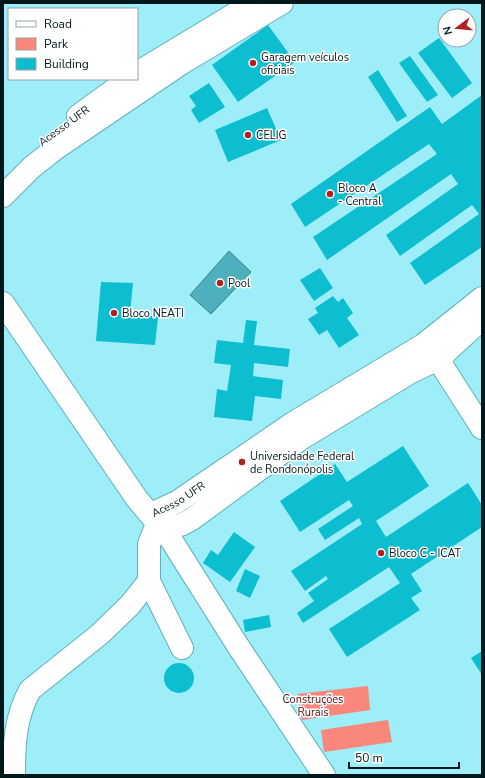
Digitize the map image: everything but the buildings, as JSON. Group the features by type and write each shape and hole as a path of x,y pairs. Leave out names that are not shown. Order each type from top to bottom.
{"street":[{"path":"3,196 27,161 55,148 163,76 229,26 252,3"},
{"path":"138,72 229,26 282,3"},
{"name":"Acesso UFR","path":"3,176 27,161 128,80"},
{"name":"Acesso UFR","path":"435,353 482,298"},
{"name":"Acesso UFR","path":"3,303 137,499 158,522 177,502 293,423 435,353 482,319"},
{"path":"435,353 482,415"},
{"path":"435,353 482,428"},
{"path":"158,522 149,544 150,581 182,648"},
{"path":"158,522 324,775"},
{"path":"14,775 17,723 30,690 100,634 130,606 150,581"}],"green space":[{"name":"Construções Rurais","path":"368,686 370,710 302,720 297,694"},
{"name":"Construções Rurais","path":"388,720 392,742 324,752 321,730"}],"water":[{"name":"Pool","path":"229,251 251,272 211,314 190,295"}],"place":[{"name":"Garagem veículos oficiais","path":"253,63"},
{"name":"CELIG","path":"248,135"},
{"name":"Bloco A - Central","path":"330,194"},
{"name":"Pool","path":"220,283"},
{"name":"Bloco NEATI","path":"114,313"},
{"name":"Universidade Federal de Rondonópolis","path":"242,462"},
{"name":"Bloco C - ICAT","path":"381,553"}]}
